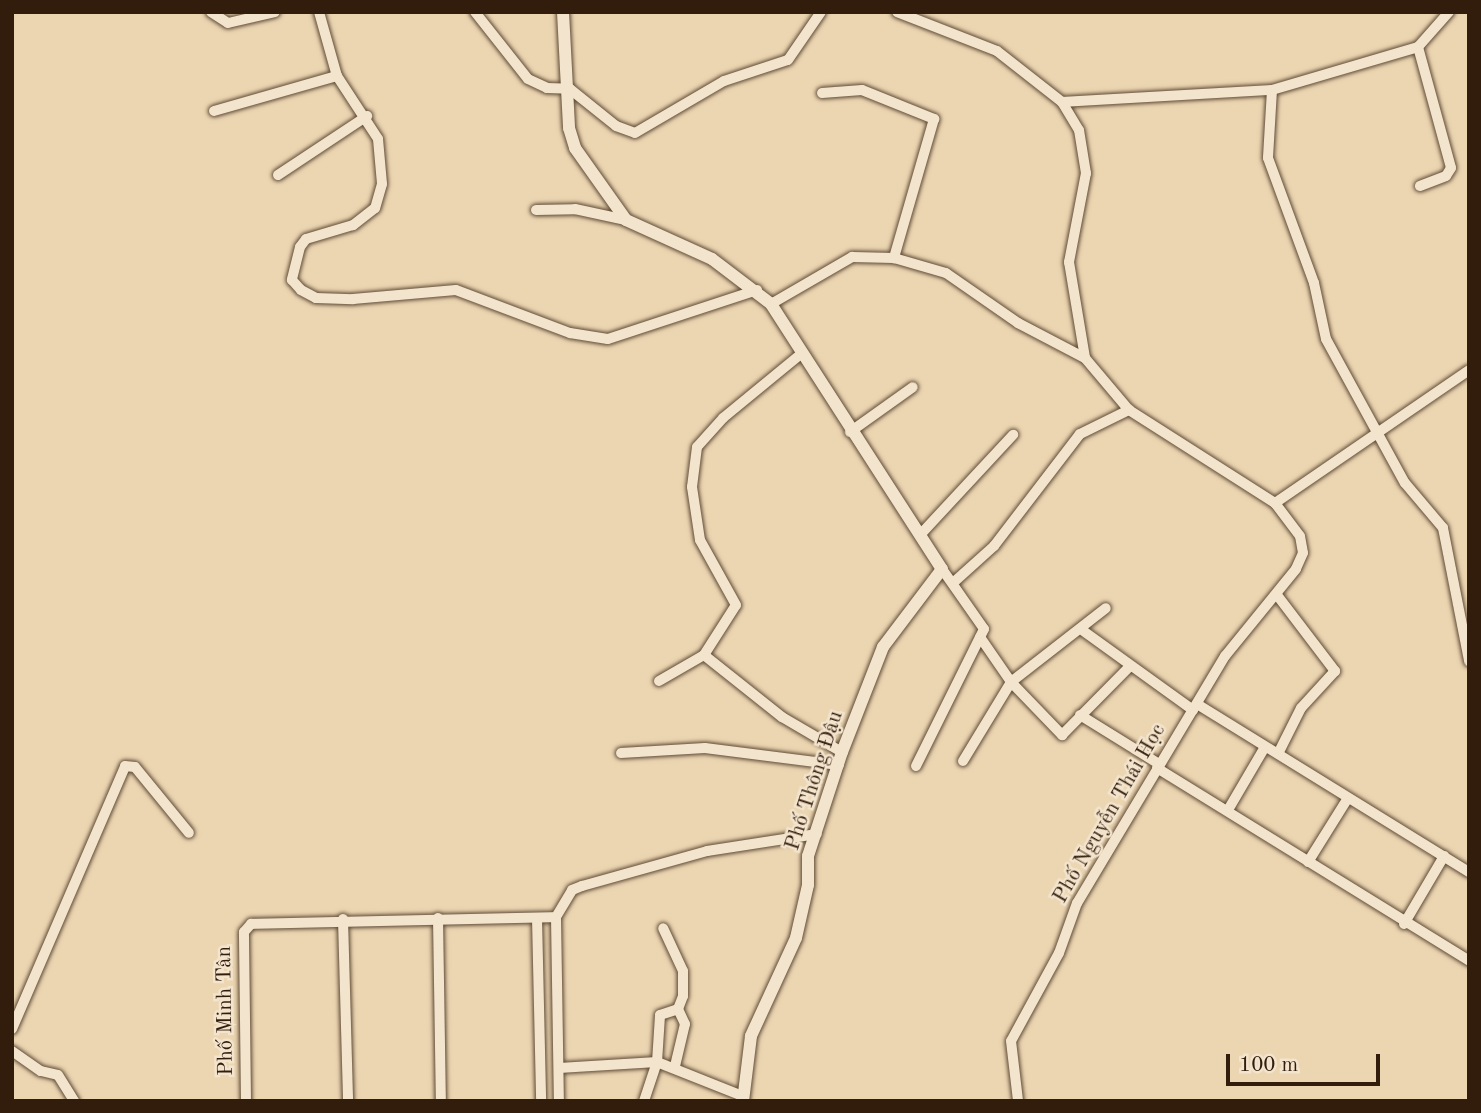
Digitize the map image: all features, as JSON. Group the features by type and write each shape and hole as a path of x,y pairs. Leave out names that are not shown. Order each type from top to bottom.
{"street":[{"path":"211,12 228,23 275,12"},
{"path":"319,12 337,76 367,116 382,152 380,192 375,208 353,225 306,239 300,247 292,280 316,298 456,290 570,333 608,339 757,290"},
{"path":"475,12 527,79 547,88 570,89 621,129 640,132 724,80 788,60 821,12"},
{"path":"563,12 572,139 626,220"},
{"path":"897,12 997,51 1062,102 1086,150 1069,262 1084,358"},
{"path":"1062,102 1272,90 1418,47 1449,12"},
{"path":"1418,47 1451,168 1446,176 1420,186"},
{"path":"214,111 337,76"},
{"path":"1272,90 1266,148 1281,202 1314,283 1326,339 1379,428 1405,483 1446,536 1469,662"},
{"path":"822,93 874,93 934,121 894,258"},
{"path":"278,175 367,116"},
{"path":"536,210 575,209 626,220 712,259 771,303 850,432 942,569 983,624 980,637 916,766"},
{"path":"771,303 841,260 894,258 946,273 1018,323 1084,358 1129,410 1275,503 1379,428 1469,370"},
{"path":"660,681 704,655 736,605 700,540 692,487 697,447 708,430 802,353"},
{"path":"850,432 914,387"},
{"path":"954,582 994,546 1080,434 1129,410"},
{"path":"920,535 1013,435"},
{"name":"Phố Nguyễn Thái Học","path":"1017,1101 1012,1041 1059,953 1077,903 1236,640 1277,594 1303,553 1300,536 1275,503"},
{"name":"Phố Thông Đậu","path":"741,1098 755,1026 796,938 808,885 808,856 842,752 883,647 942,569"},
{"path":"1277,594 1335,671 1301,708 1278,754"},
{"path":"963,761 1011,682 1082,630 1106,608"},
{"path":"1082,630 1130,666 1195,707 1278,754 1469,872"},
{"path":"980,637 1011,682 1062,735 1130,666"},
{"path":"704,655 782,717 842,752"},
{"path":"1080,715 1404,924 1469,961"},
{"path":"1227,810 1265,747"},
{"path":"621,753 705,748 839,765"},
{"path":"12,1029 125,766 135,768 189,834"},
{"path":"1308,862 1348,798"},
{"path":"559,1101 556,917 572,890 707,851 817,834"},
{"path":"1404,924 1444,856"},
{"path":"348,1101 342,919 556,917"},
{"path":"439,918 441,1101"},
{"path":"537,918 541,1101"},
{"name":"Phố Minh Tân","path":"246,1101 244,932 251,924 342,919"},
{"path":"663,928 683,971 678,1009 685,1024 676,1066"},
{"path":"644,1101 657,1062 660,1016 678,1009"},
{"path":"12,1051 41,1071 58,1075 74,1101"},
{"path":"559,1068 657,1062 676,1066 741,1098"}]}
